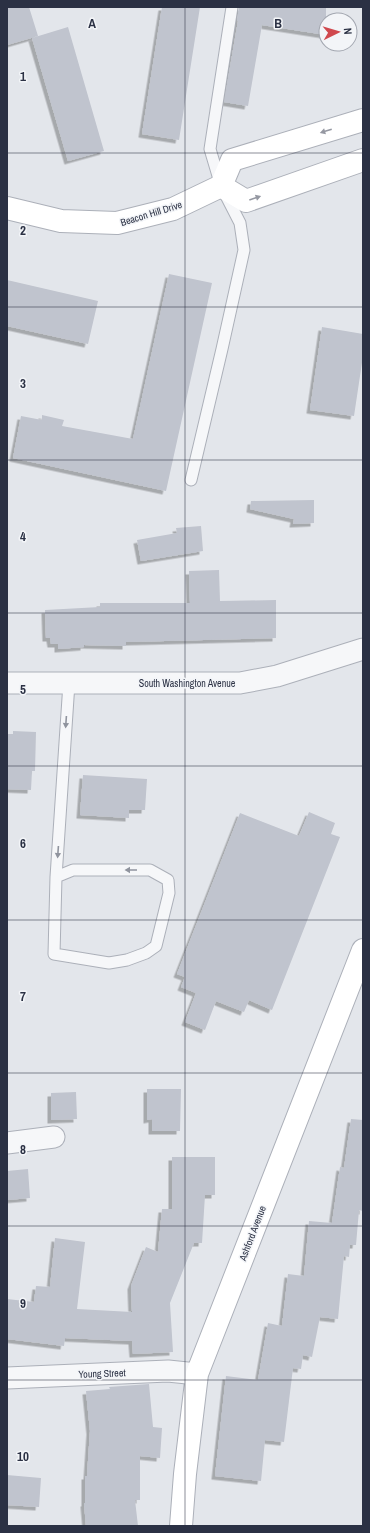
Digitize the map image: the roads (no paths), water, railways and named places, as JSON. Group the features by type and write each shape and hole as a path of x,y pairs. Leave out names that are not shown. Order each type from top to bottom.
{"main road":[{"path":"363,120 232,160 221,186 246,202 363,160"},
{"name":"Beacon Hill Drive","path":"7,208 61,221 116,223 173,208 221,186"},
{"name":"Ashford Avenue","path":"181,1526 185,1474 197,1374 363,950"}],"street":[{"name":"South Washington Avenue","path":"7,683 240,683 277,676 363,649"},
{"path":"7,1143 54,1137"},
{"name":"Young Street","path":"7,1378 168,1371 197,1374"}],"lane":[{"path":"192,480 244,250 240,222 221,186 210,149 232,7"},
{"path":"56,877 73,870 150,870 168,880 169,893 156,946 146,953 127,960 109,963 54,954 56,877 68,683"}]}
